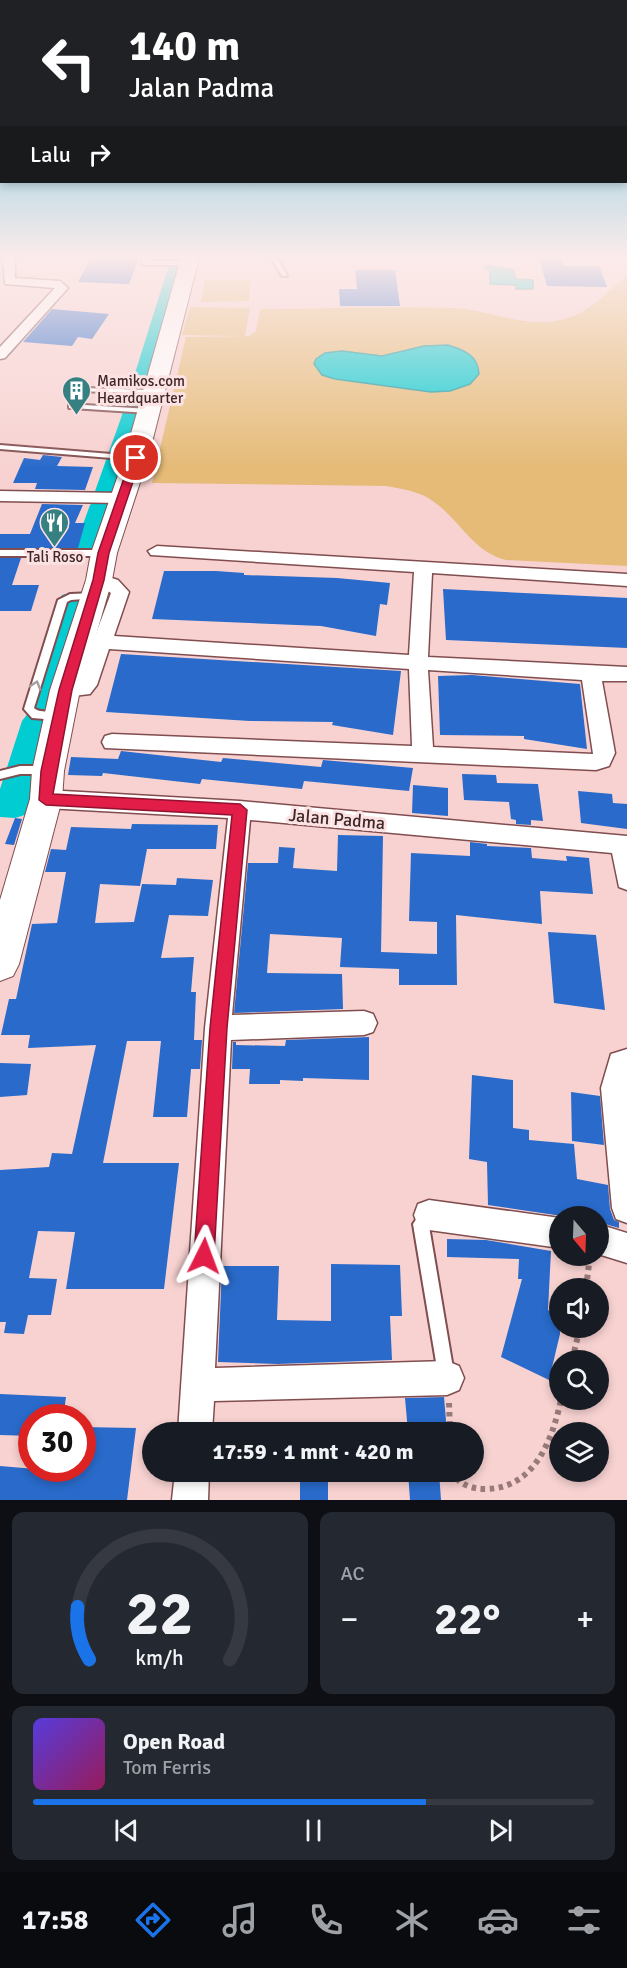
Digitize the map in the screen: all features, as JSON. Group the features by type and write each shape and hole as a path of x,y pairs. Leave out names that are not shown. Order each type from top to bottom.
{"main road":[{"path":"0,964 46,800 41,771 96,588 121,498 126,458 164,328"}],"street":[{"path":"0,355 25,328"},
{"path":"0,496 121,498"},
{"path":"156,551 627,580"},
{"path":"423,569 418,662 423,754"},
{"path":"63,703 87,685 120,592 112,584 96,588"},
{"path":"104,642 591,674 627,674"},
{"path":"112,742 596,762 602,760 604,753 591,674"},
{"name":"Jalan Padma","path":"46,800 240,810 624,845"},
{"path":"196,1422 218,1028 240,810"},
{"path":"624,845 627,880"},
{"path":"218,1028 363,1023"},
{"path":"627,1062 621,1063 615,1088 627,1208"},
{"path":"429,1215 549,1231"},
{"path":"609,1242 627,1248"},
{"path":"198,1385 447,1378"},
{"path":"190,1500 191,1482"}],"lane":[{"path":"82,390 144,400"},
{"path":"72,406 100,407 144,400"},
{"path":"0,447 126,458"},
{"path":"0,553 104,553"},
{"path":"63,703 36,715 29,709 63,600 96,588"},
{"path":"0,775 20,770 41,771"},
{"path":"429,1215 421,1224 447,1378"}],"path":[{"path":"486,1498 494,1496 517,1482 536,1464 553,1435 559,1410"},
{"path":"454,1482 456,1486 472,1496"}],"shaded area":[{"path":"184,328 246,328 245,336 182,335"},
{"path":"257,328 627,328 627,566 506,560 484,550 429,498 411,491 386,486 152,483 186,337 249,336"}],"water":[{"path":"448,345 469,354 476,362 479,374 470,384 450,391 431,392 335,379 322,375 314,364 316,359 325,353 342,351 382,356 424,346"}],"building":[{"path":"35,328 99,328 92,339 78,337 72,346 23,342"},
{"path":"43,455 62,457 57,466 93,467 85,490 35,489 37,483 13,483 24,458 40,460"},
{"path":"42,504 83,505 75,523 85,523 78,548 0,548 0,534 30,534"},
{"path":"0,558 21,558 12,585 39,585 31,611 0,611"},
{"path":"164,571 216,571 244,573 244,575 337,578 390,583 387,605 380,604 376,636 321,626 152,619"},
{"path":"443,589 627,598 627,648 446,640"},
{"path":"121,654 401,671 393,735 332,725 333,722 250,721 106,712"},
{"path":"472,675 580,684 587,749 524,739 524,736 440,735 438,676"},
{"path":"121,751 221,762 223,758 321,767 323,760 413,768 409,791 304,781 302,789 202,779 200,784 103,773 102,776 68,775 71,757 118,759"},
{"path":"462,774 496,775 497,783 538,784 543,821 531,820 531,825 516,824 516,820 511,819 509,802 464,800"},
{"path":"413,785 448,788 448,816 412,813"},
{"path":"578,791 612,794 613,803 627,804 627,829 581,823"},
{"path":"15,818 22,819 14,845 5,844"},
{"path":"132,824 218,825 216,849 147,849 140,886 100,884 95,923 134,922 142,884 176,885 177,878 213,880 208,916 169,915 161,958 194,957 191,992 196,992 194,1040 202,1040 200,1069 191,1069 187,1117 153,1117 161,1041 127,1041 103,1163 179,1163 164,1289 66,1289 75,1232 38,1231 29,1278 57,1279 51,1315 28,1315 24,1334 4,1333 6,1322 0,1322 0,1170 49,1167 52,1153 72,1154 96,1045 28,1048 30,1035 1,1035 9,999 16,999 32,924 57,923 66,872 45,872 51,849 66,850 71,827 131,829"},
{"path":"338,835 383,836 381,952 437,954 437,922 409,921 411,853 470,856 470,842 487,844 487,846 531,848 532,858 567,861 566,856 589,858 593,894 540,891 542,924 456,915 457,985 399,985 399,969 340,967 342,938 270,934 267,973 342,974 343,1009 234,1013 248,863 278,863 279,847 295,848 293,868 337,871"},
{"path":"548,932 596,935 605,1010 554,1003"},
{"path":"369,1037 369,1080 303,1078 303,1081 280,1080 280,1084 249,1084 250,1069 232,1069 233,1042 236,1042 236,1045 285,1046 286,1040"},
{"path":"0,1063 31,1064 27,1095 0,1097"},
{"path":"472,1075 513,1080 513,1128 529,1130 529,1140 574,1144 577,1179 608,1185 610,1209 614,1220 619,1222 619,1228 609,1225 609,1206 549,1206 549,1214 488,1205 487,1162 469,1159"},
{"path":"571,1092 600,1096 604,1145 572,1141"},
{"path":"447,1239 486,1240 549,1251 549,1338 559,1338 556,1350 549,1350 549,1380 501,1357 522,1279 518,1279 519,1259 447,1257"},
{"path":"331,1264 400,1265 402,1316 390,1316 392,1360 278,1364 218,1362 222,1266 279,1266 277,1320 331,1321"},
{"path":"0,1394 66,1397 65,1404 18,1404 18,1436 0,1435"},
{"path":"444,1397 446,1422 407,1422 405,1398"},
{"path":"96,1427 136,1428 127,1500 0,1500 0,1466 18,1468 18,1482 96,1482"},
{"path":"300,1482 328,1482 328,1500 300,1500"},
{"path":"409,1482 440,1482 441,1500 410,1500"}],"waterway":[{"path":"107,494 133,418 159,328"},
{"path":"88,549 103,505"},
{"path":"43,707 73,602"},
{"path":"0,803 15,804 39,721"}],"place":[{"name":"Mamikos.com Heardquarter","path":"76,416"},
{"name":"Tali Roso","path":"55,548"}],"route":[{"path":"136,458 104,553 99,580 65,690 48,771 46,800 240,810 218,1028 204,1256"}]}
